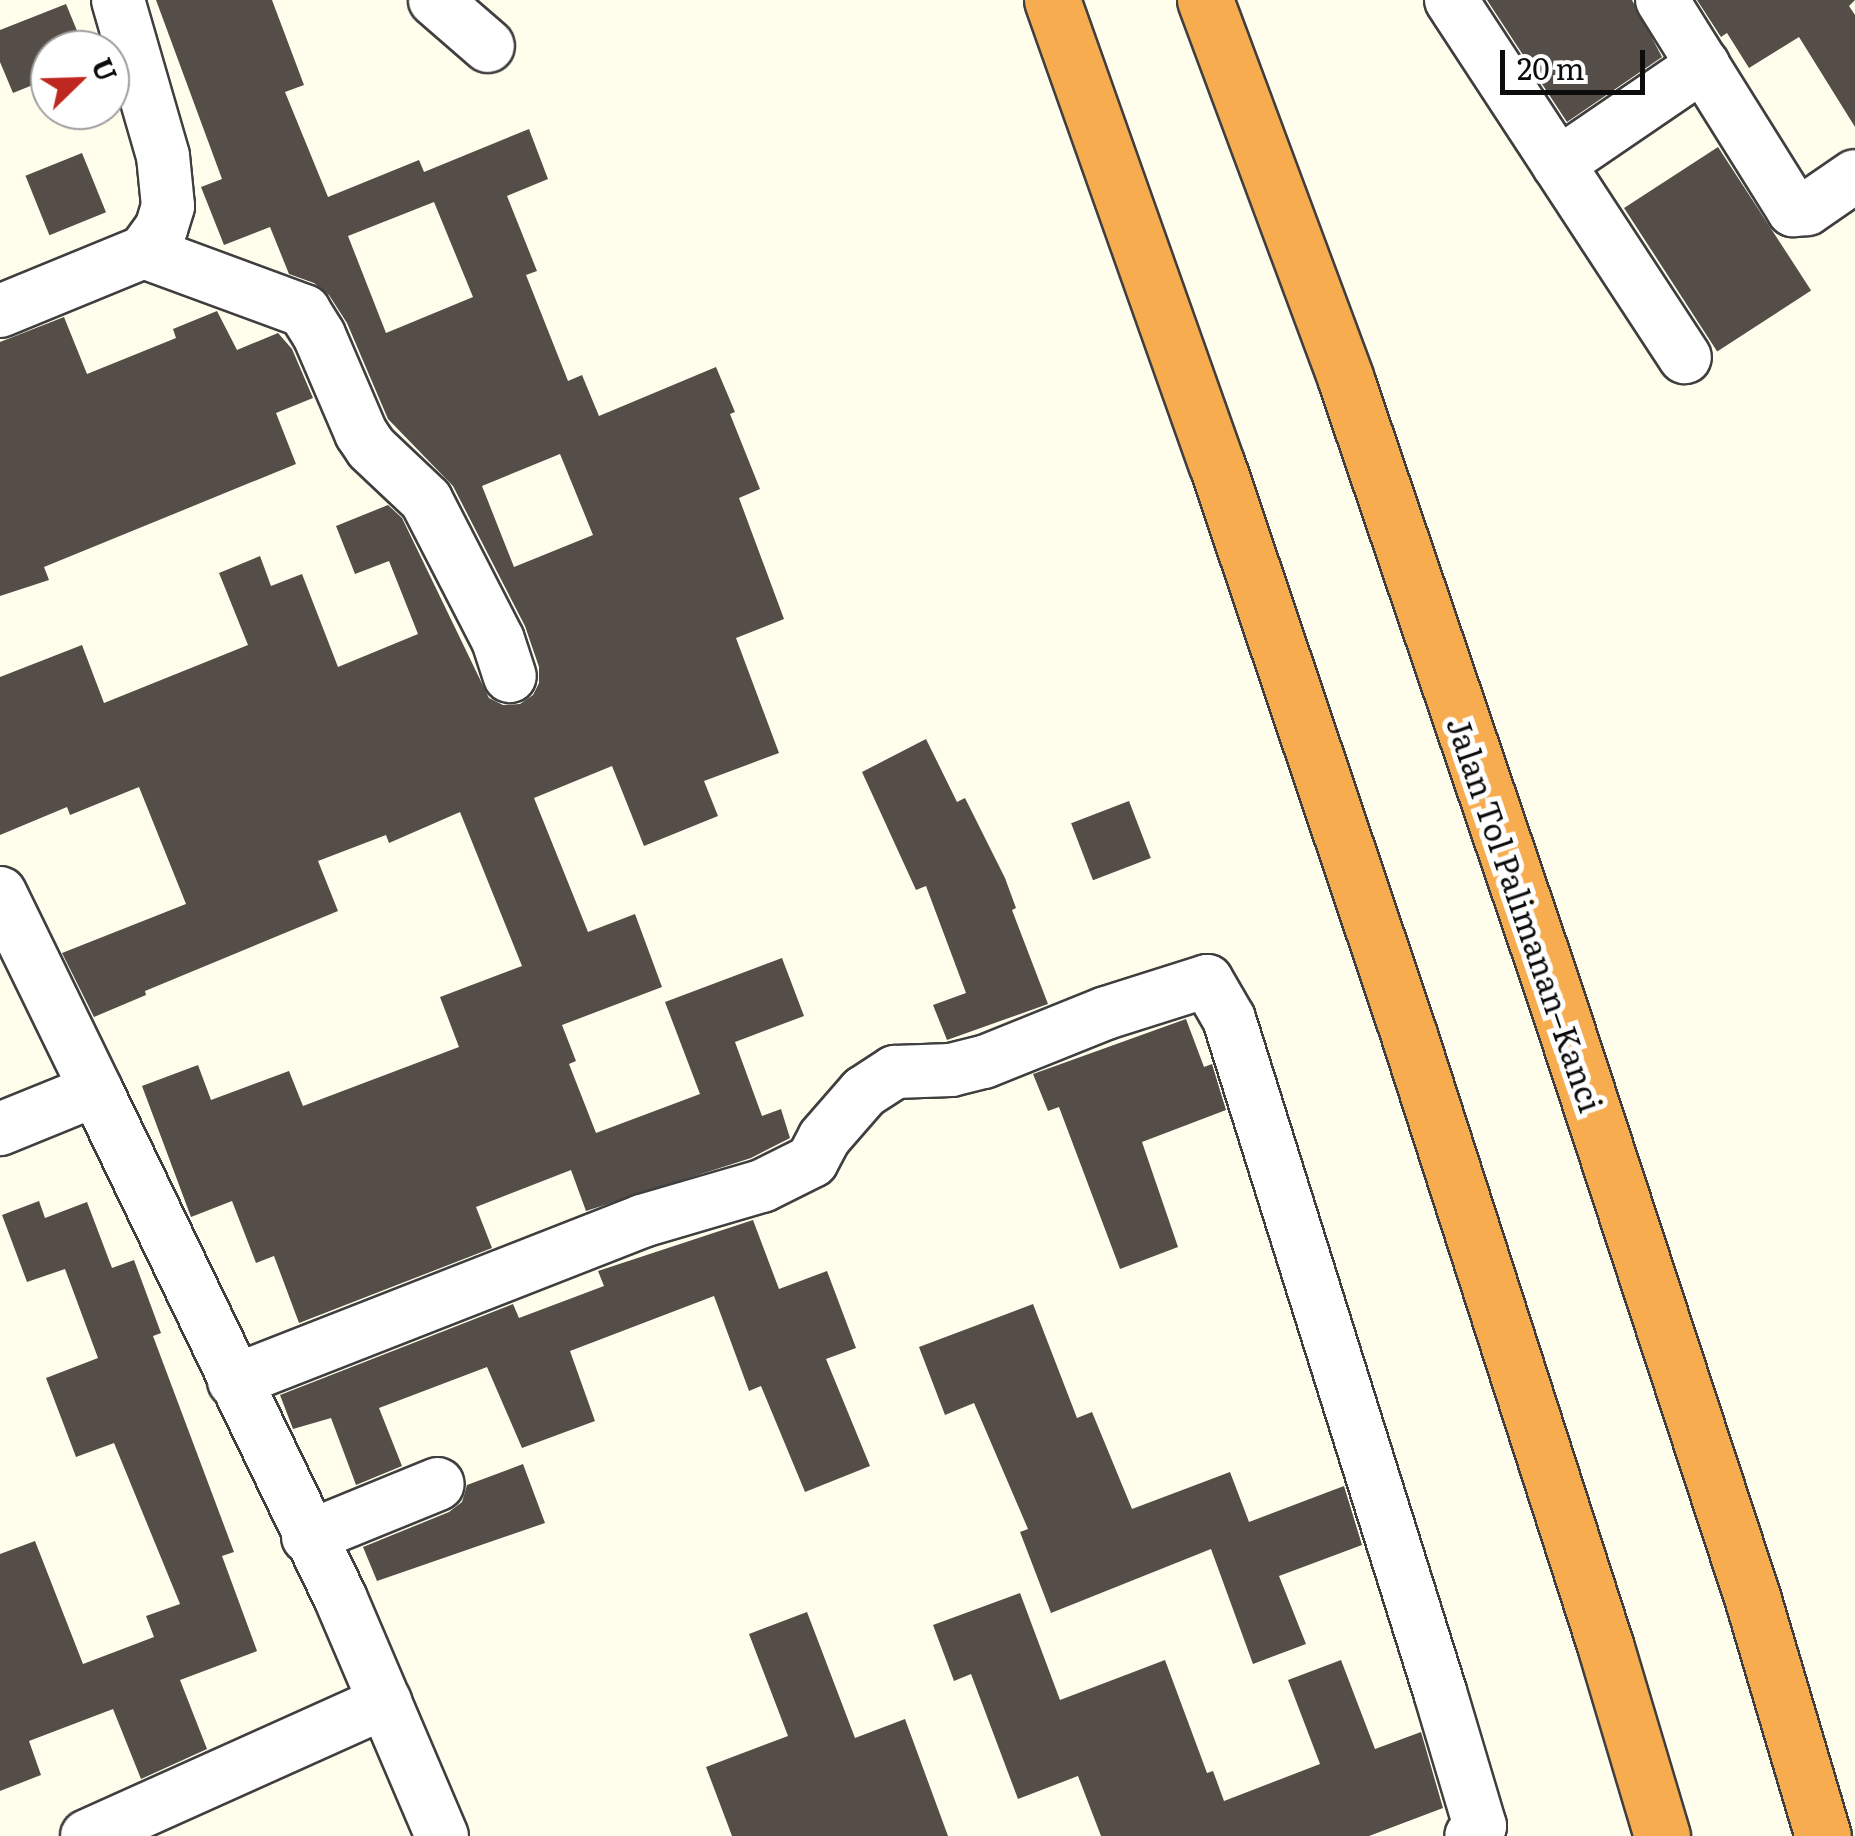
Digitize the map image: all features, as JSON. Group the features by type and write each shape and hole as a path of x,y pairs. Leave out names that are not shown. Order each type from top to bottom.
{"highway":[{"path":"1052,0 1217,465 1403,1017 1606,1648 1662,1836"},
{"name":"Jalan Tol Palimanan–Kanci","path":"1205,0 1346,380 1539,949 1753,1600 1823,1836"}],"street":[{"path":"0,311 144,252 161,228 168,206 164,156 118,0"},
{"path":"435,0 488,46"},
{"path":"1452,0 1685,357"},
{"path":"1662,0 1793,210 1807,208 1855,176"},
{"path":"1558,164 1703,65"},
{"path":"144,252 304,311 320,334 361,433 426,500 498,640 510,676"},
{"path":"0,894 340,1597 442,1836"},
{"path":"234,1381 642,1221 762,1186 812,1161 824,1138 864,1092 895,1072 951,1070 984,1062 1106,1012 1206,981 1229,1020 1435,1674 1480,1826 1472,1836"},
{"path":"0,1130 96,1090"},
{"path":"308,1537 438,1484"},
{"path":"87,1836 385,1702"}],"building":[{"path":"156,0 272,0 304,85 285,92 328,197 419,160 424,172 529,129 548,179 507,196 537,271 526,275 568,381 582,375 599,416 716,367 760,489 739,498 784,619 736,638 779,753 704,781 718,816 644,846 612,766 534,798 588,932 635,914 662,987 562,1025 576,1061 569,1064 596,1133 700,1094 665,1002 782,958 804,1016 735,1042 762,1116 781,1109 790,1138 751,1158 586,1211 571,1170 476,1207 492,1248 299,1323 274,1256 256,1263 232,1201 191,1217 142,1086 198,1065 211,1100 289,1071 303,1106 459,1047 440,997 522,966 460,812 389,843 386,835 318,861 338,911 145,991 146,995 94,1017 62,953 186,904 139,787 70,815 67,807 0,835 0,677 82,645 104,703 248,645 219,573 260,556 271,586 302,574 338,667 418,634 389,561 355,574 336,526 388,505 402,518 489,698 503,705 520,704 533,695 539,683 539,667 525,626 453,486 388,419 347,323 329,295 314,283 289,274 270,227 224,245 201,187 222,179","holes":["434,202 473,297 386,333 348,236","560,454 593,535 514,567 482,486"]},
{"path":"1487,0 1632,0 1662,57 1567,122"},
{"path":"1697,0 1855,0 1849,6 1855,15 1855,127 1799,37 1749,68 1727,33 1721,37"},
{"path":"66,4 77,30 30,30 30,86 13,93 0,62 0,30"},
{"path":"1718,147 1811,290 1717,351 1624,208"},
{"path":"82,153 106,212 49,235 25,176"},
{"path":"217,311 237,350 278,333 292,349 313,398 276,413 296,464 44,567 49,580 0,596 0,342 64,317 87,374 176,338 173,329"},
{"path":"926,739 957,802 965,798 1005,878 1016,908 1012,910 1048,1004 947,1040 933,1005 966,993 926,886 916,890 862,772"},
{"path":"1129,801 1151,858 1093,880 1071,823"},
{"path":"1186,1019 1204,1067 1212,1064 1226,1110 1142,1142 1178,1247 1120,1269 1059,1107 1048,1111 1033,1074"},
{"path":"39,1201 45,1218 87,1202 112,1268 134,1260 161,1333 153,1336 234,1552 222,1556 257,1651 180,1680 207,1749 141,1779 113,1709 29,1741 41,1775 0,1791 0,1554 35,1541 83,1664 154,1637 146,1616 180,1604 114,1443 76,1457 46,1378 98,1358 65,1269 27,1282 2,1215"},
{"path":"753,1220 779,1289 827,1271 856,1348 826,1359 870,1466 805,1492 761,1386 749,1391 714,1296 570,1351 595,1421 522,1448 487,1367 379,1408 402,1466 356,1485 331,1418 293,1429 280,1395 513,1304 519,1318 604,1286 598,1271"},
{"path":"1033,1304 1077,1418 1092,1412 1132,1509 1230,1472 1249,1522 1344,1486 1362,1545 1279,1576 1306,1644 1253,1664 1211,1549 1051,1613 1020,1532 1028,1529 974,1403 945,1415 919,1347"},
{"path":"523,1464 545,1523 377,1581 363,1547 449,1512 462,1502 467,1485"},
{"path":"1020,1593 1060,1700 1165,1660 1207,1773 1213,1771 1224,1801 1320,1764 1288,1680 1341,1660 1375,1749 1421,1732 1443,1808 1369,1836 1101,1836 1078,1776 1018,1799 971,1674 954,1681 933,1625"},
{"path":"807,1612 855,1738 905,1719 948,1836 732,1836 706,1767 788,1736 749,1634"}]}
